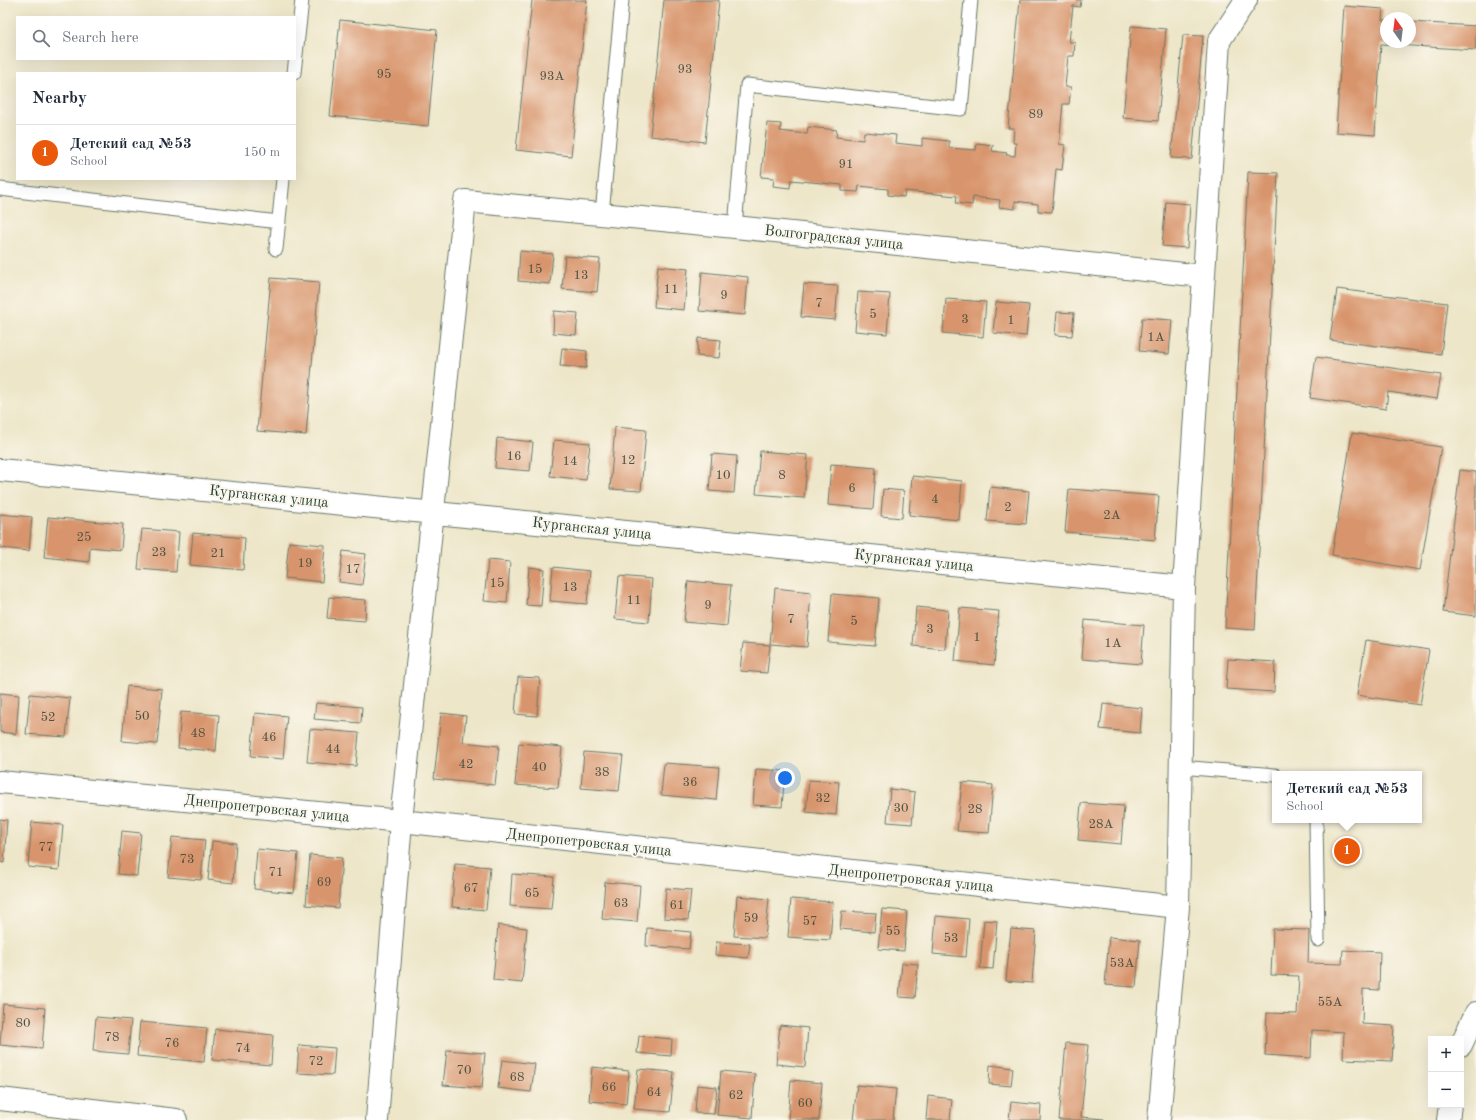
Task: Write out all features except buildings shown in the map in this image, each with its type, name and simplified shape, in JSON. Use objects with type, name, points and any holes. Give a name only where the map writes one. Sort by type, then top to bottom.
[{"type":"street","points":[[1159,1120],[1178,907],[1184,587],[1219,41],[1246,0]]},
{"type":"street","name":"Волгоградская улица","points":[[432,512],[465,201],[735,227],[1203,276]]},
{"type":"street","name":"Курганская улица","points":[[0,470],[1184,587]]},
{"type":"street","points":[[377,1120],[401,821],[432,512]]},
{"type":"street","name":"Днепропетровская улица","points":[[0,782],[401,821],[1178,907]]},
{"type":"street","points":[[1464,1039],[1476,1013]]},
{"type":"street","points":[[0,1099],[176,1120]]},
{"type":"street","points":[[1448,1120],[1450,1108]]},
{"type":"lane","points":[[296,55],[302,0]]},
{"type":"lane","points":[[602,214],[622,0]]},
{"type":"lane","points":[[735,227],[747,86],[961,109],[970,0]]},
{"type":"lane","points":[[294,72],[295,60]]},
{"type":"lane","points":[[276,249],[283,180]]},
{"type":"lane","points":[[0,189],[279,222]]},
{"type":"lane","points":[[1180,767],[1272,775]]},
{"type":"lane","points":[[1316,823],[1318,940]]},
{"type":"place","name":"Детский сад №53","points":[[1347,851]]}]
